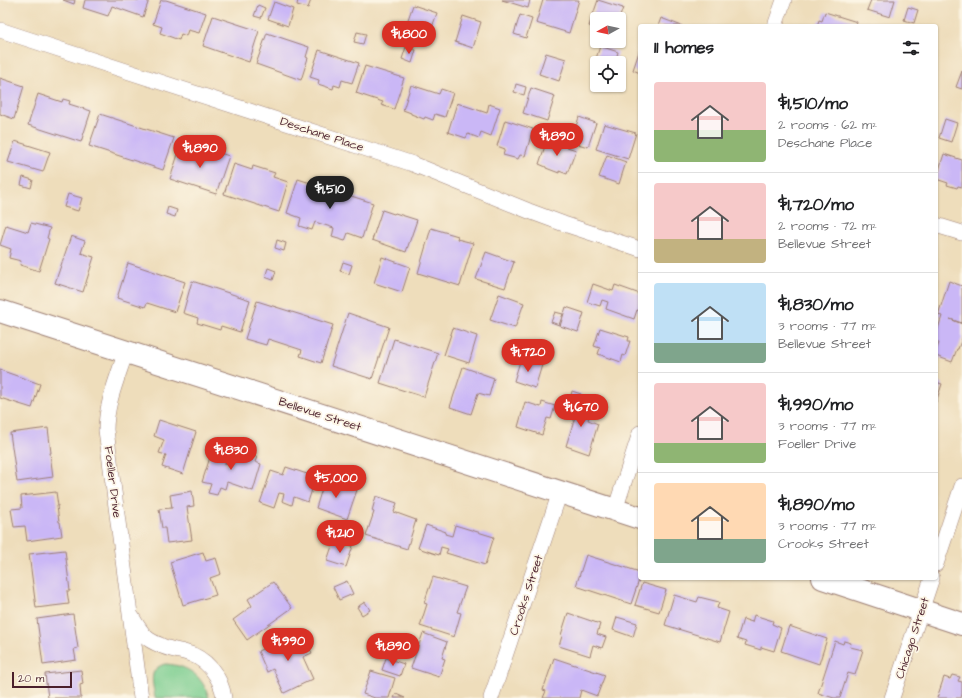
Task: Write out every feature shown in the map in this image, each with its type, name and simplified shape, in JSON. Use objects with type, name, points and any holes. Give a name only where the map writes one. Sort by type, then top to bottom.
[{"type":"street","points":[[775,24],[778,1]]},
{"type":"street","name":"Deschane Place","points":[[0,30],[413,164],[529,211],[638,247]]},
{"type":"street","points":[[938,226],[962,233]]},
{"type":"street","name":"Bellevue Street","points":[[0,311],[638,517]]},
{"type":"street","name":"Foeller Drive","points":[[126,351],[109,404],[106,419],[106,430],[141,698]]},
{"type":"street","points":[[615,510],[638,439]]},
{"type":"street","points":[[938,558],[962,486]]},
{"type":"street","name":"Crooks Street","points":[[491,698],[560,492]]},
{"type":"street","points":[[829,580],[962,624]]},
{"type":"street","name":"Chicago Street","points":[[892,698],[931,580]]},
{"type":"street","name":"Foeller Drive","points":[[130,615],[147,638],[161,646],[193,655],[208,665],[218,677],[223,689],[224,698]]},
{"type":"green space","points":[[165,664],[181,667],[193,673],[203,684],[209,698],[155,698],[152,677],[153,673],[159,666]]},
{"type":"building","points":[[63,0],[75,0],[74,4]]},
{"type":"building","points":[[85,0],[149,0],[143,17],[112,6],[108,16],[83,8]]},
{"type":"building","points":[[161,0],[166,0],[206,13],[199,33],[188,30],[186,36],[181,34],[179,40],[160,33],[162,27],[153,24]]},
{"type":"building","points":[[298,0],[311,0],[308,8],[297,5]]},
{"type":"building","points":[[502,0],[530,0],[528,8]]},
{"type":"building","points":[[543,0],[579,0],[569,33],[536,23]]},
{"type":"building","points":[[598,0],[623,8],[622,12],[594,12]]},
{"type":"building","points":[[871,0],[895,0],[890,17],[867,10]]},
{"type":"building","points":[[274,2],[293,9],[288,26],[268,19]]},
{"type":"building","points":[[258,5],[265,8],[261,18],[254,16]]},
{"type":"building","points":[[413,5],[437,13],[427,42],[403,34]]},
{"type":"building","points":[[908,7],[918,10],[914,23],[904,20]]},
{"type":"building","points":[[825,12],[857,22],[856,24],[818,24],[819,20],[822,21]]},
{"type":"building","points":[[520,15],[532,19],[526,38],[514,34]]},
{"type":"building","points":[[213,16],[259,31],[249,62],[203,46]]},
{"type":"building","points":[[463,16],[481,22],[473,48],[455,42]]},
{"type":"building","points":[[661,18],[677,24],[659,24]]},
{"type":"building","points":[[357,32],[366,34],[363,44],[354,42]]},
{"type":"building","points":[[267,33],[309,47],[306,57],[308,58],[301,80],[256,64]]},
{"type":"building","points":[[406,47],[416,50],[412,63],[402,59]]},
{"type":"building","points":[[599,48],[606,48],[618,52],[617,56],[597,56]]},
{"type":"building","points":[[319,50],[359,63],[352,83],[342,80],[340,87],[334,85],[333,89],[318,84],[319,80],[310,77]]},
{"type":"building","points":[[546,53],[566,59],[559,81],[539,74]]},
{"type":"building","points":[[638,55],[638,72],[633,70]]},
{"type":"building","points":[[365,66],[404,78],[394,109],[381,105],[383,102],[356,93]]},
{"type":"building","points":[[962,71],[962,89],[956,87]]},
{"type":"building","points":[[0,78],[24,86],[14,119],[0,114]]},
{"type":"building","points":[[516,84],[526,87],[524,95],[514,92]]},
{"type":"building","points":[[411,85],[439,94],[441,89],[453,93],[445,117],[435,114],[433,120],[425,117],[424,119],[403,110]]},
{"type":"building","points":[[531,88],[555,96],[547,121],[523,113]]},
{"type":"building","points":[[38,94],[62,102],[63,99],[70,101],[69,104],[91,111],[81,142],[28,125]]},
{"type":"building","points":[[457,103],[487,113],[489,104],[500,108],[491,136],[481,132],[479,138],[468,134],[466,138],[448,132]]},
{"type":"building","points":[[100,114],[174,138],[163,170],[89,146]]},
{"type":"building","points":[[579,117],[596,123],[588,147],[571,142]]},
{"type":"building","points":[[945,119],[957,123],[951,142],[939,138]]},
{"type":"building","points":[[505,120],[533,129],[525,156],[520,155],[518,159],[503,155],[505,149],[497,146]]},
{"type":"building","points":[[604,124],[636,133],[628,159],[596,149]]},
{"type":"building","points":[[547,140],[576,150],[567,174],[559,171],[559,173],[539,164]]},
{"type":"building","points":[[15,141],[50,152],[43,172],[8,162]]},
{"type":"building","points":[[180,148],[202,156],[205,148],[229,156],[216,194],[170,179]]},
{"type":"building","points":[[944,154],[962,160],[962,187],[958,186],[957,188],[947,185],[948,183],[938,180],[938,173]]},
{"type":"building","points":[[607,155],[626,162],[619,184],[599,177]]},
{"type":"building","points":[[234,164],[252,170],[253,166],[275,173],[273,177],[288,182],[279,212],[224,194]]},
{"type":"building","points":[[23,177],[33,180],[31,188],[21,185]]},
{"type":"building","points":[[298,179],[373,203],[362,238],[348,233],[345,241],[332,237],[334,228],[315,222],[312,230],[299,226],[301,218],[287,213]]},
{"type":"building","points":[[68,194],[82,198],[78,211],[64,207]]},
{"type":"building","points":[[168,207],[177,210],[175,217],[166,214]]},
{"type":"building","points":[[382,210],[417,220],[406,252],[372,240]]},
{"type":"building","points":[[31,223],[50,228],[47,238],[49,239],[39,271],[20,265],[21,261],[9,258],[11,249],[0,245],[6,225],[28,232]]},
{"type":"building","points":[[431,228],[458,236],[457,239],[473,243],[460,286],[418,273]]},
{"type":"building","points":[[71,236],[85,241],[81,253],[94,257],[83,292],[55,283]]},
{"type":"building","points":[[277,240],[286,243],[284,251],[275,248]]},
{"type":"building","points":[[486,252],[514,262],[505,288],[476,279]]},
{"type":"building","points":[[382,257],[410,267],[402,292],[374,283]]},
{"type":"building","points":[[343,262],[352,265],[349,274],[340,271]]},
{"type":"building","points":[[128,263],[185,282],[175,312],[147,303],[145,307],[117,298]]},
{"type":"building","points":[[268,268],[276,271],[273,280],[265,277]]},
{"type":"building","points":[[192,281],[250,300],[240,332],[221,326],[220,330],[197,323],[198,318],[183,313]]},
{"type":"building","points":[[949,281],[962,286],[962,323],[950,319],[962,324],[962,338],[952,362],[938,357],[938,329],[942,316],[938,315]]},
{"type":"building","points":[[593,284],[613,291],[615,285],[638,293],[638,310],[634,319],[606,309],[608,302],[602,300],[600,306],[587,302]]},
{"type":"building","points":[[499,294],[524,303],[515,328],[490,320]]},
{"type":"building","points":[[257,301],[333,325],[321,363],[300,356],[302,350],[268,339],[266,345],[245,339]]},
{"type":"building","points":[[566,307],[584,313],[578,332],[560,326]]},
{"type":"building","points":[[555,312],[563,314],[559,325],[551,322]]},
{"type":"building","points":[[348,313],[389,327],[372,379],[331,366]]},
{"type":"building","points":[[453,328],[477,336],[469,363],[444,355]]},
{"type":"building","points":[[600,328],[629,337],[628,341],[630,341],[625,356],[623,355],[621,362],[598,354],[600,348],[594,346]]},
{"type":"building","points":[[394,339],[438,353],[424,397],[380,383]]},
{"type":"building","points":[[521,358],[542,365],[535,388],[514,381]]},
{"type":"building","points":[[463,367],[494,378],[489,396],[478,393],[471,414],[450,407]]},
{"type":"building","points":[[0,370],[40,384],[32,408],[0,398]]},
{"type":"building","points":[[938,383],[942,384],[938,396]]},
{"type":"building","points":[[572,391],[581,394],[579,403],[570,400]]},
{"type":"building","points":[[525,402],[541,407],[542,402],[555,406],[551,419],[547,418],[542,435],[518,427]]},
{"type":"building","points":[[568,402],[591,409],[588,420],[598,424],[589,454],[566,446],[575,417],[564,414]]},
{"type":"building","points":[[159,420],[196,432],[183,474],[162,467],[166,455],[159,453],[164,440],[154,436]]},
{"type":"building","points":[[48,428],[53,477],[17,482],[10,433]]},
{"type":"building","points":[[213,448],[228,453],[225,464],[228,465],[232,454],[238,456],[239,452],[257,457],[255,462],[261,464],[253,491],[227,482],[225,489],[220,487],[217,495],[208,493],[211,484],[202,482]]},
{"type":"building","points":[[286,467],[316,477],[308,502],[294,497],[292,505],[282,501],[284,494],[279,493],[274,508],[260,503],[271,471],[283,475]]},
{"type":"building","points":[[325,479],[357,490],[347,519],[316,508]]},
{"type":"building","points":[[192,491],[194,506],[187,507],[192,540],[167,543],[165,528],[162,528],[159,509],[172,508],[170,495]]},
{"type":"building","points":[[56,492],[62,536],[27,541],[25,526],[14,527],[11,509],[22,508],[21,496]]},
{"type":"building","points":[[376,496],[397,503],[394,512],[416,520],[407,549],[366,536],[374,512],[372,511]]},
{"type":"building","points":[[426,525],[446,532],[445,534],[452,536],[455,525],[494,537],[485,565],[446,553],[448,549],[441,547],[439,555],[418,548]]},
{"type":"building","points":[[334,540],[353,546],[346,567],[327,561]]},
{"type":"building","points":[[65,550],[70,591],[67,591],[69,604],[36,608],[29,554]]},
{"type":"building","points":[[203,552],[206,561],[216,558],[221,574],[210,578],[216,595],[183,605],[170,562]]},
{"type":"building","points":[[586,555],[638,571],[639,580],[631,604],[576,586]]},
{"type":"building","points":[[433,577],[466,587],[457,612],[461,613],[454,637],[420,626],[427,604],[424,603]]},
{"type":"building","points":[[347,581],[353,594],[339,600],[333,587]]},
{"type":"building","points":[[273,582],[292,608],[247,640],[233,620],[252,606],[248,599]]},
{"type":"building","points":[[642,583],[666,590],[659,612],[635,605]]},
{"type":"building","points":[[674,595],[697,602],[699,597],[719,602],[717,608],[729,612],[720,642],[665,625]]},
{"type":"building","points":[[365,602],[370,610],[362,615],[357,607]]},
{"type":"building","points":[[568,613],[600,624],[597,634],[606,637],[602,648],[593,645],[590,656],[559,646]]},
{"type":"building","points":[[73,614],[78,648],[74,649],[76,660],[43,665],[37,619]]},
{"type":"building","points":[[754,615],[773,621],[772,624],[781,628],[774,651],[761,647],[761,650],[745,645],[746,642],[737,639],[743,619],[752,622]]},
{"type":"building","points":[[617,617],[637,623],[633,637],[613,630]]},
{"type":"building","points":[[789,626],[827,639],[819,664],[781,651]]},
{"type":"building","points":[[423,633],[447,642],[442,658],[445,659],[439,677],[411,668]]},
{"type":"building","points":[[293,635],[298,644],[305,640],[312,653],[303,657],[313,679],[284,693],[273,669],[267,672],[258,651]]},
{"type":"building","points":[[835,641],[843,644],[844,641],[851,643],[850,647],[863,650],[855,675],[848,673],[840,698],[834,698],[818,693]]},
{"type":"building","points":[[386,658],[404,664],[400,676],[382,670]]},
{"type":"building","points":[[554,658],[605,675],[597,696],[581,690],[579,698],[543,698],[546,691],[543,690]]},
{"type":"building","points":[[81,670],[83,684],[80,685],[81,698],[48,698],[45,674]]},
{"type":"building","points":[[371,671],[395,678],[389,698],[375,698],[363,694]]},
{"type":"building","points":[[952,675],[960,677],[958,681],[962,682],[961,698],[937,698],[944,677],[950,679]]},
{"type":"building","points":[[396,694],[405,698],[394,698]]}]
